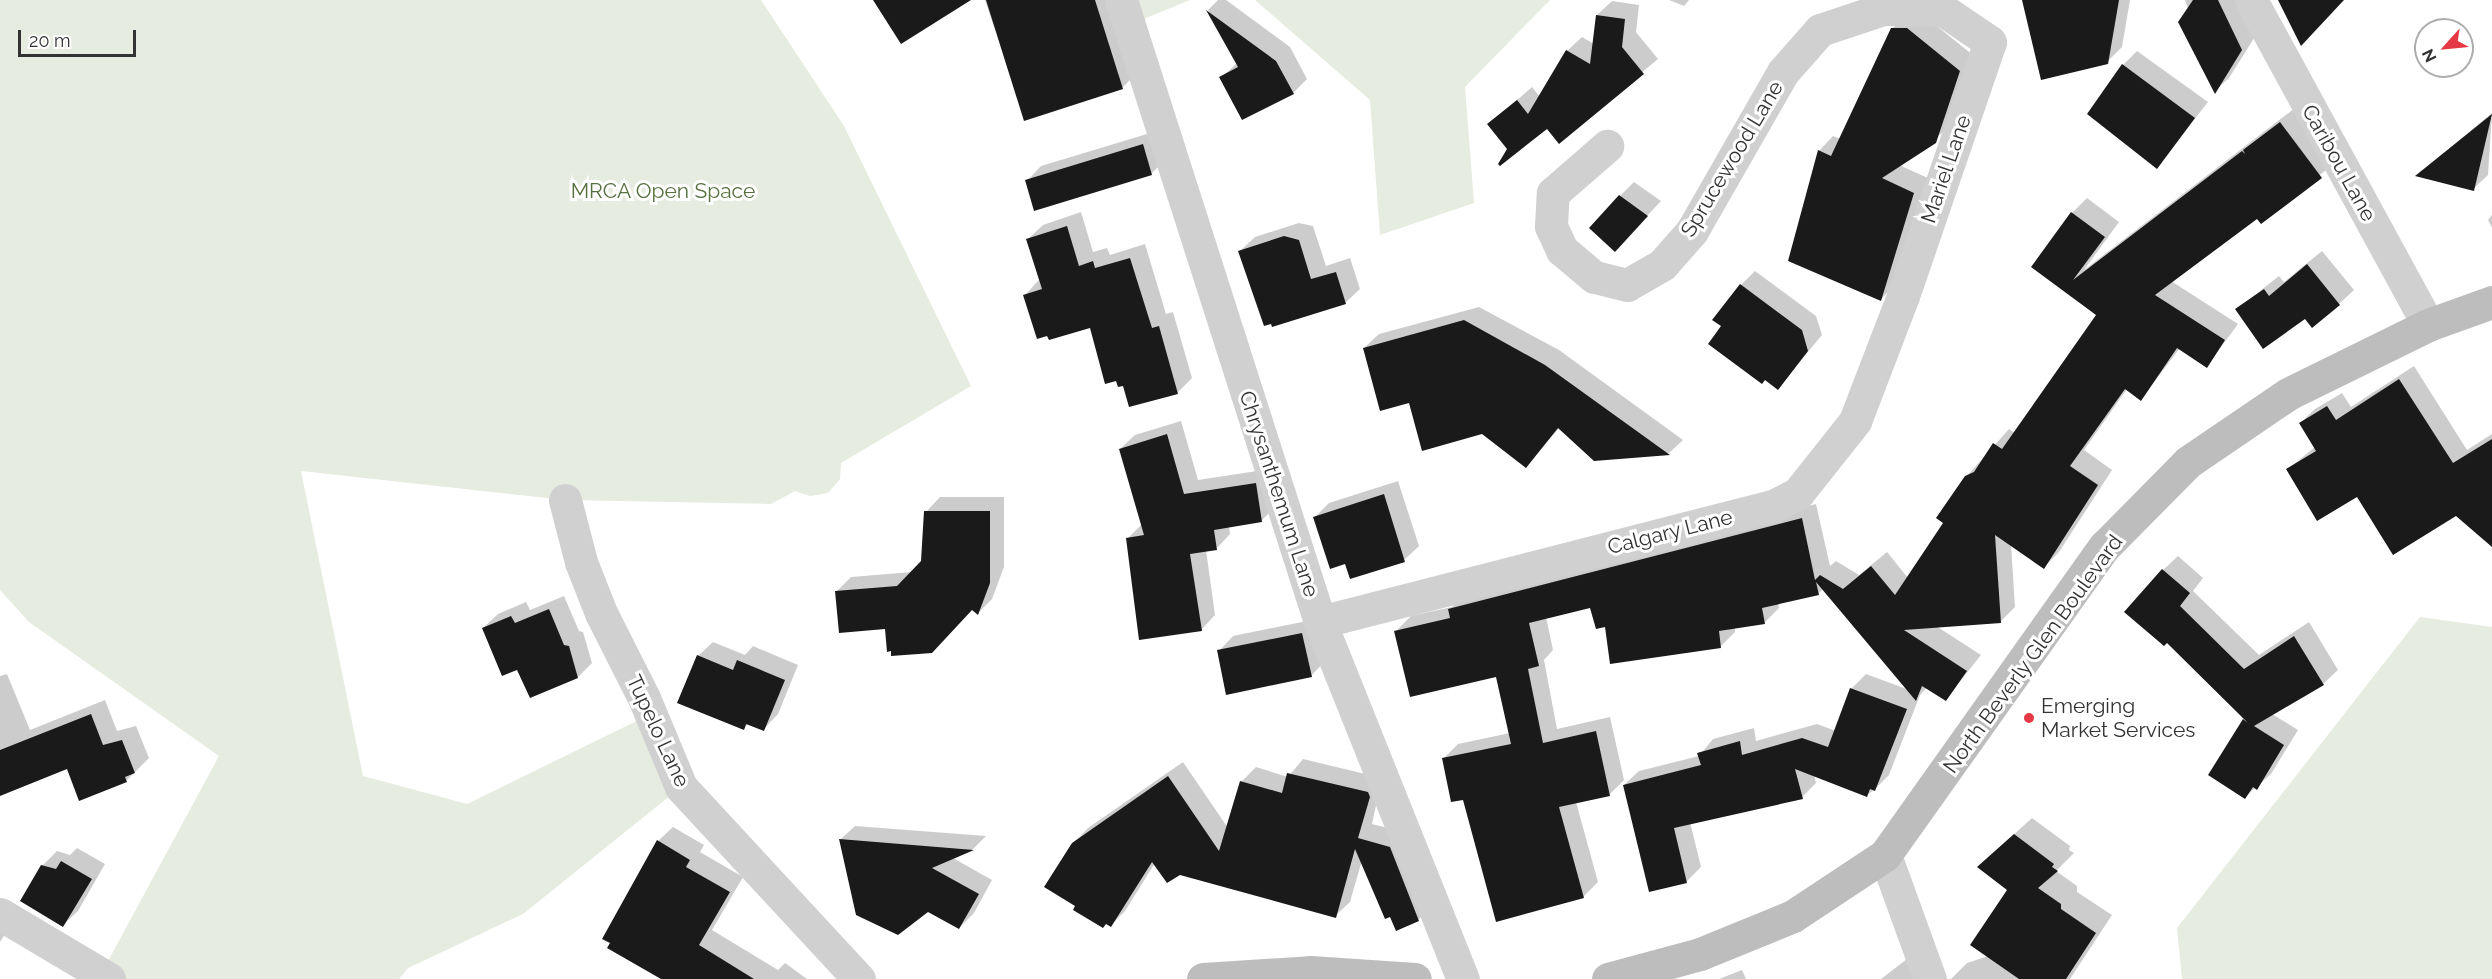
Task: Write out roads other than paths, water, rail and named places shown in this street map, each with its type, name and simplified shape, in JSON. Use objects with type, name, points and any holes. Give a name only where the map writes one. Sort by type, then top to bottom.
[{"type":"main road","name":"North Beverly Glen Boulevard","points":[[1608,979],[1700,954],[1793,916],[1885,855],[2105,546],[2188,462],[2288,394],[2428,325],[2492,302]]},
{"type":"main road","points":[[1203,979],[1310,972],[1415,979]]},
{"type":"street","name":"Chrysanthemum Lane","points":[[1121,0],[1320,622],[1463,979]]},
{"type":"street","name":"Caribou Lane","points":[[2251,0],[2428,325]]},
{"type":"street","name":"Sprucewood Lane","points":[[1607,146],[1553,193],[1551,226],[1562,250],[1594,278],[1627,285],[1662,265],[1692,231],[1783,72],[1820,30],[1883,9],[1943,10],[1990,42]]},
{"type":"street","name":"Mariel Lane","points":[[1903,296],[1990,42]]},
{"type":"street","name":"Calgary Lane","points":[[1320,622],[1773,506],[1798,493],[1854,421],[1903,296]]},
{"type":"street","name":"Tupelo Lane","points":[[565,500],[581,562],[601,613],[644,698],[681,786],[859,979]]},
{"type":"street","points":[[1885,855],[1930,979]]},
{"type":"street","points":[[0,914],[109,979]]},
{"type":"place","name":"Emerging Market Services","points":[[2029,718]]},
{"type":"park label","name":"MRCA Open Space","points":[[663,191]]}]
